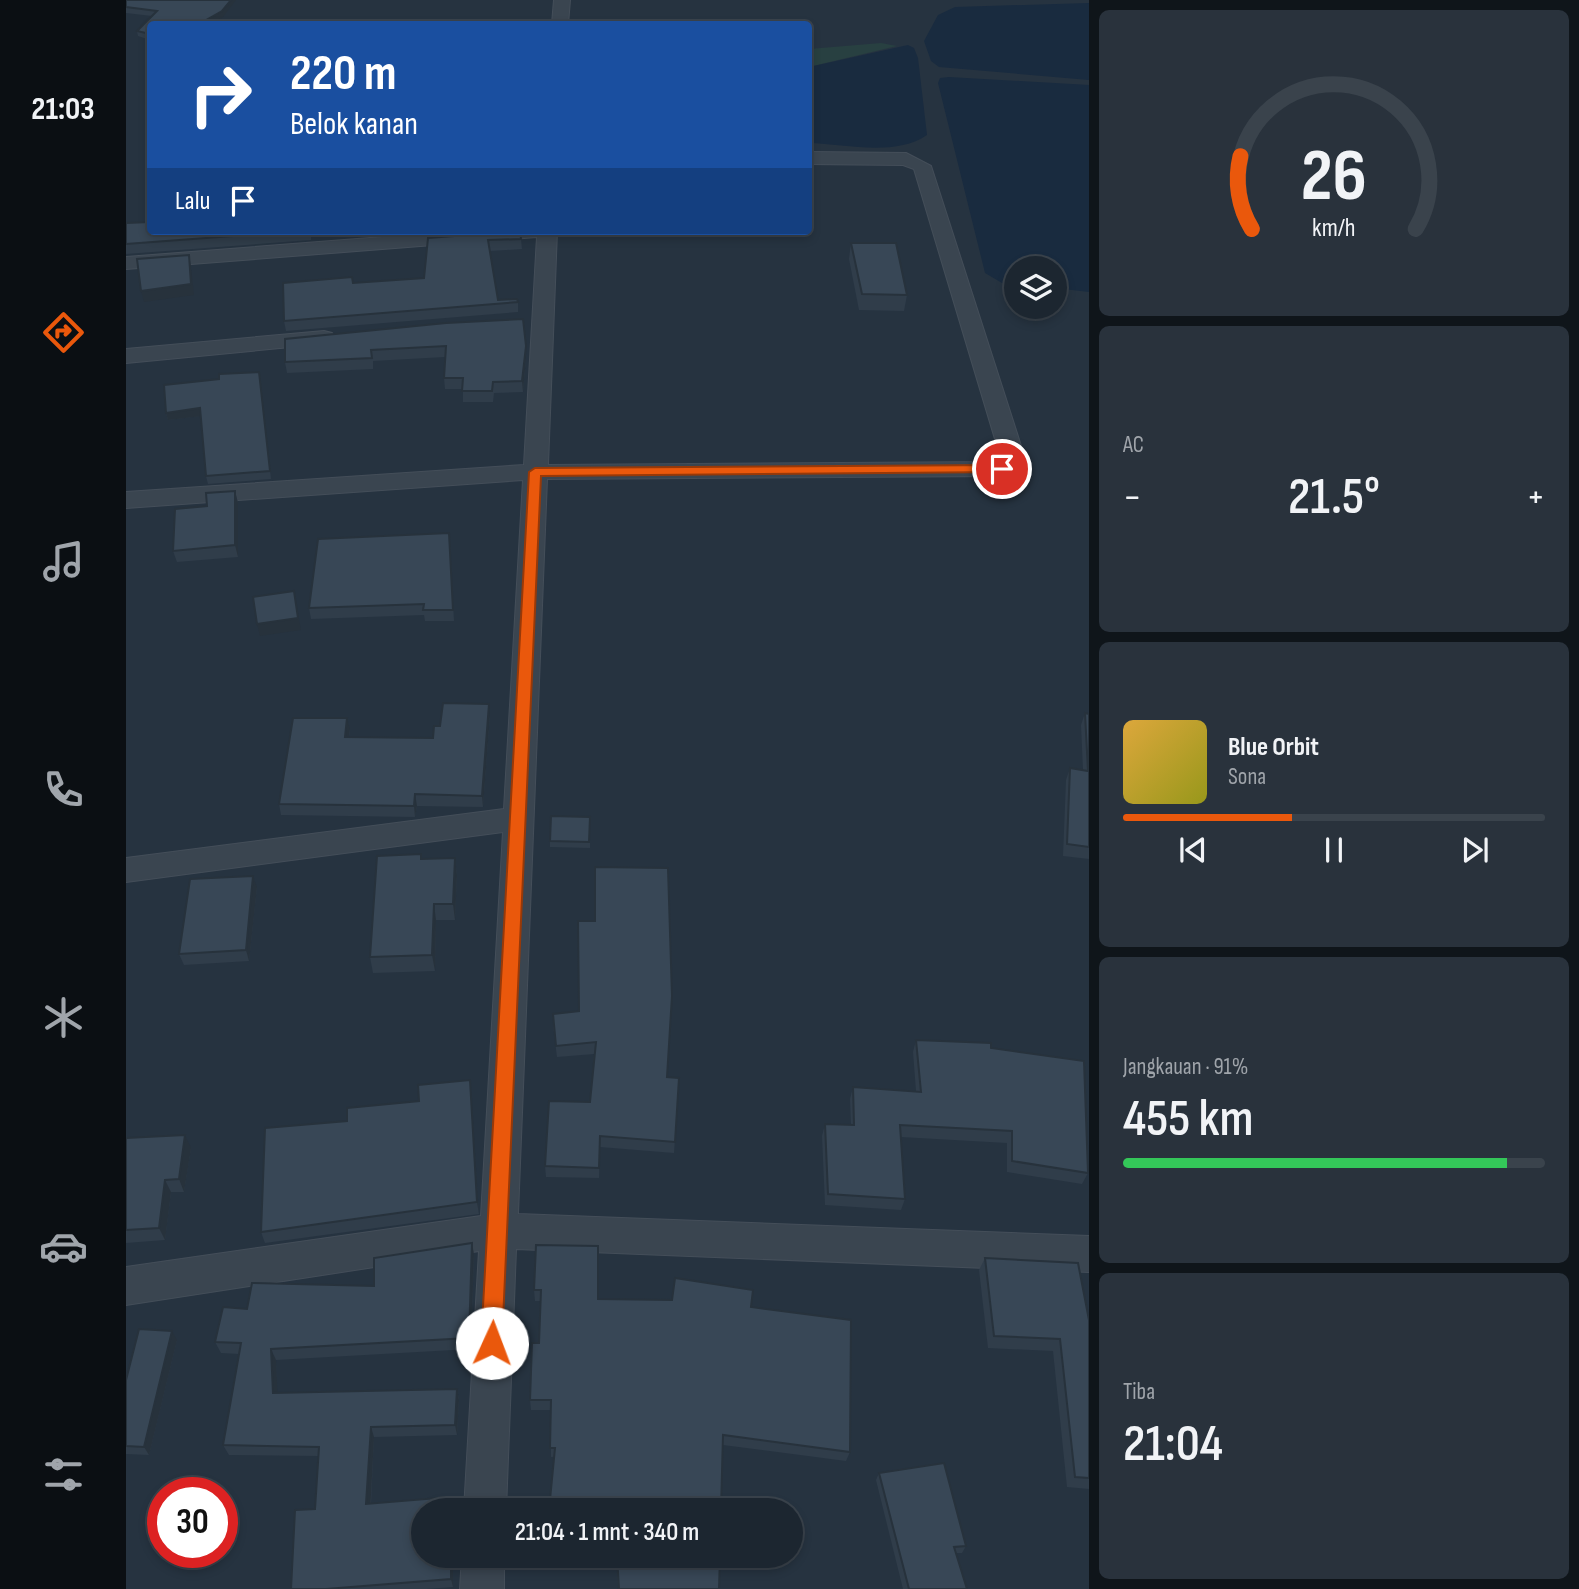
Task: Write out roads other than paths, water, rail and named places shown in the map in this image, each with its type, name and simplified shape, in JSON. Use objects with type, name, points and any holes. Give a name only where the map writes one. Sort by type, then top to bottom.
[{"type":"street","points":[[560,21],[562,0]]},
{"type":"street","points":[[126,500],[535,483],[1002,469],[1009,464],[1010,449],[922,166],[917,162],[893,158],[812,158]]},
{"type":"street","points":[[126,263],[486,235]]},
{"type":"street","points":[[485,1498],[496,1231],[547,235]]},
{"type":"street","points":[[514,321],[541,320]]},
{"type":"street","points":[[126,356],[342,336]]},
{"type":"street","points":[[126,870],[417,834],[518,818]]},
{"type":"street","points":[[126,1286],[496,1231],[1089,1254]]},
{"type":"street","points":[[482,1589],[483,1568]]},
{"type":"water","points":[[1089,3],[1089,80],[939,67],[931,61],[924,41],[938,15],[955,7]]},
{"type":"water","points":[[908,45],[914,48],[918,58],[927,135],[900,146],[870,148],[812,143],[812,66]]},
{"type":"water","points":[[940,78],[1089,85],[1089,292],[1067,289],[1067,256],[1004,256],[1004,283],[985,273],[938,83]]}]
